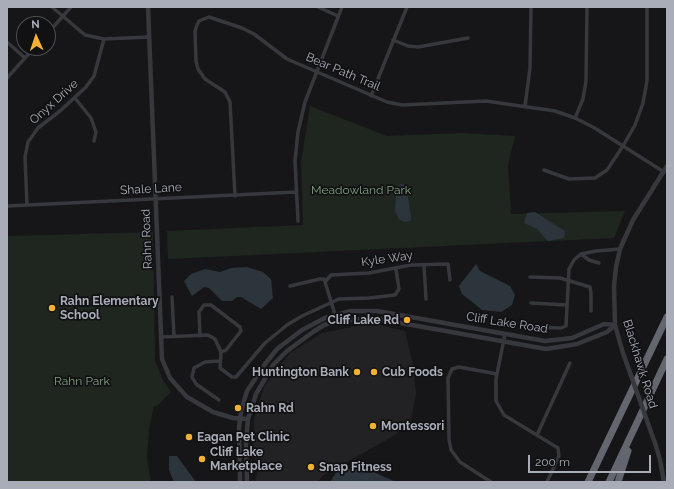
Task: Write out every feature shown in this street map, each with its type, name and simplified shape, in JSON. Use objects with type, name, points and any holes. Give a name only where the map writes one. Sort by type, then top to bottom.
[{"type":"highway","points":[[588,482],[667,317]]},
{"type":"highway","points":[[609,482],[667,359]]},
{"type":"highway","points":[[618,482],[638,423]]},
{"type":"highway","points":[[583,482],[604,449]]},
{"type":"street","points":[[52,7],[85,35],[104,39],[149,38]]},
{"type":"street","points":[[56,24],[71,7]]},
{"type":"street","name":"Rahn Road","points":[[148,7],[162,359],[166,369],[178,388],[199,405],[213,412],[248,419]]},
{"type":"street","points":[[318,7],[338,16]]},
{"type":"street","points":[[298,221],[295,161],[298,132],[305,102],[342,7]]},
{"type":"street","points":[[371,96],[392,40],[407,7]]},
{"type":"street","points":[[525,106],[530,68],[531,7]]},
{"type":"street","points":[[576,118],[583,99],[586,81],[587,7]]},
{"type":"street","points":[[544,170],[569,179],[595,178],[607,170],[623,146],[635,125],[643,103],[647,81],[647,7]]},
{"type":"street","name":"Bear Path Trail","points":[[235,196],[230,102],[225,92],[205,79],[198,69],[195,31],[199,21],[209,17],[242,28],[254,34],[282,56],[387,102],[402,105],[486,101],[555,111],[593,126],[664,172]]},
{"type":"street","points":[[392,40],[408,46],[418,47],[468,38]]},
{"type":"street","name":"Onyx Drive","points":[[27,205],[25,158],[28,142],[38,128],[75,98],[86,87],[94,76],[104,39]]},
{"type":"street","points":[[7,42],[25,58],[7,78]]},
{"type":"street","points":[[75,98],[91,118],[96,132],[94,141]]},
{"type":"street","name":"Blackhawk Road","points":[[664,482],[656,446],[623,353],[615,325],[614,286],[620,249],[633,220],[667,166]]},
{"type":"street","name":"Shale Lane","points":[[7,206],[296,192]]},
{"type":"street","points":[[531,327],[563,328],[566,326],[567,280],[569,269],[574,260],[581,254],[596,250],[620,249]]},
{"type":"street","points":[[581,254],[589,260],[600,263]]},
{"type":"street","name":"Kyle Way","points":[[325,282],[334,274],[369,274],[396,269],[406,265],[448,264],[450,280]]},
{"type":"street","points":[[424,265],[426,299]]},
{"type":"street","points":[[161,337],[208,335],[215,339],[221,352],[219,361],[220,368],[232,376],[238,376],[265,343],[287,325],[340,298],[369,298],[395,294],[399,288],[396,269]]},
{"type":"street","points":[[530,277],[567,280],[590,287],[591,311]]},
{"type":"street","points":[[290,286],[324,279],[337,321]]},
{"type":"street","points":[[172,297],[174,336]]},
{"type":"street","points":[[531,303],[567,305]]},
{"type":"street","points":[[200,336],[198,312],[204,305],[212,305],[240,327],[241,331],[226,350],[221,352]]},
{"type":"street","name":"Cliff Lake Road","points":[[240,482],[240,418],[247,392],[265,364],[278,349],[302,330],[335,314],[351,311],[377,311],[528,339],[558,341],[572,338],[604,324],[615,325]]},
{"type":"street","name":"Cliff Lake Road","points":[[247,482],[246,441],[248,419],[256,394],[273,365],[287,351],[313,332],[337,321],[373,318],[540,348],[562,348],[577,344],[608,332],[615,325]]},
{"type":"street","points":[[504,334],[497,374],[496,398],[500,410],[504,415],[555,444],[559,452],[558,458],[547,482]]},
{"type":"street","points":[[219,361],[206,362],[194,368],[192,377],[196,384],[219,400]]},
{"type":"street","points":[[537,435],[570,363]]},
{"type":"street","points":[[491,482],[460,462],[451,450],[449,439],[448,378],[452,369],[459,367],[497,374]]},
{"type":"shaded area","points":[[401,184],[406,185],[411,221],[404,222],[399,219],[395,211],[396,194],[398,187]]},
{"type":"shaded area","points":[[535,212],[565,231],[564,238],[548,241],[537,229],[524,223],[527,213]]},
{"type":"shaded area","points":[[476,264],[480,271],[510,286],[515,295],[512,305],[501,312],[482,310],[462,294],[459,286]]},
{"type":"shaded area","points":[[247,267],[263,272],[271,279],[273,298],[261,309],[241,297],[237,297],[232,301],[222,301],[209,288],[204,287],[192,296],[184,281],[191,274],[205,269],[220,272],[231,268]]},
{"type":"shaded area","points":[[371,323],[405,331],[413,365],[416,394],[410,424],[390,438],[322,476],[318,482],[255,482],[259,467],[252,451],[254,420],[264,386],[290,353],[322,333]]},
{"type":"shaded area","points":[[169,456],[177,456],[196,482],[174,482],[169,470]]},
{"type":"shaded area","points":[[338,470],[369,470],[396,482],[330,482]]},
{"type":"green space","name":"Meadowland Park","points":[[310,106],[387,136],[463,133],[515,136],[508,165],[511,214],[625,211],[614,238],[168,259],[167,231],[303,225],[301,162]]},
{"type":"green space","name":"Rahn Park","points":[[153,232],[155,360],[163,380],[171,392],[157,406],[154,406],[149,429],[147,458],[151,482],[7,482],[7,236]]},
{"type":"place","name":"Rahn Elementary School","points":[[52,308]]},
{"type":"place","name":"Cliff Lake Rd","points":[[407,320]]},
{"type":"place","name":"Huntington Bank","points":[[357,372]]},
{"type":"place","name":"Cub Foods","points":[[374,372]]},
{"type":"place","name":"Rahn Rd","points":[[238,408]]},
{"type":"place","name":"Montessori","points":[[373,426]]},
{"type":"place","name":"Eagan Pet Clinic","points":[[189,437]]},
{"type":"place","name":"Cliff Lake Marketplace","points":[[202,459]]},
{"type":"place","name":"Snap Fitness","points":[[311,467]]}]
